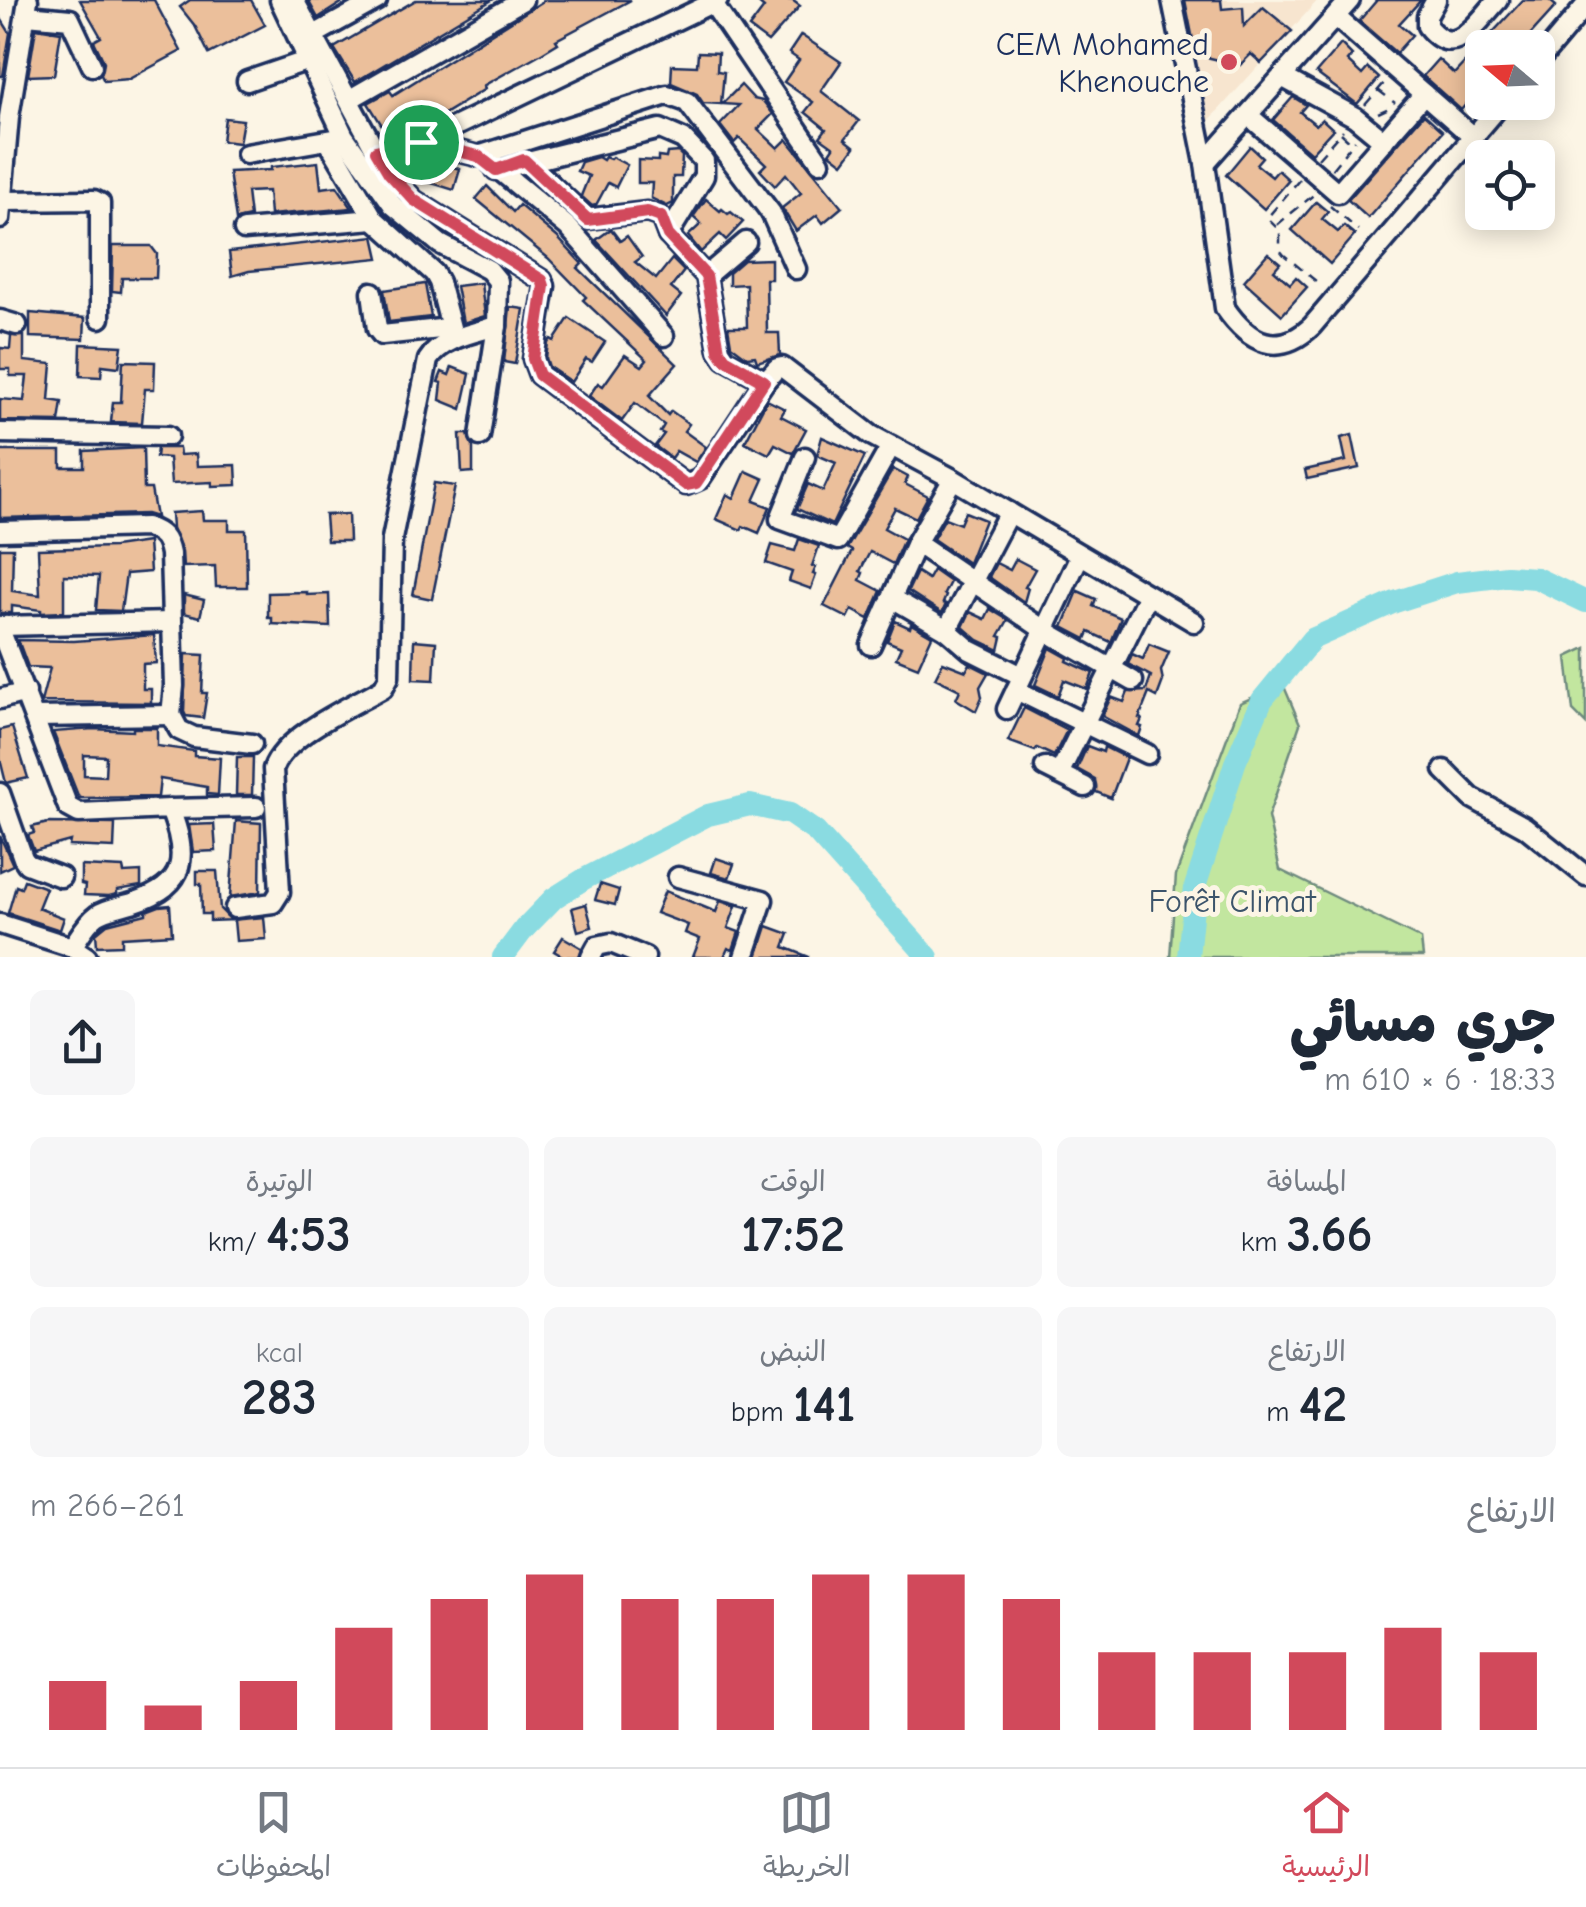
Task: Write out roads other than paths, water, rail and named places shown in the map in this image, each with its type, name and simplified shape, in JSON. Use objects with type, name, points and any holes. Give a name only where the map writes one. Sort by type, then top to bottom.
[{"type":"street","points":[[280,0],[374,219],[434,273],[440,282],[452,333]]},
{"type":"street","points":[[294,0],[389,173],[414,200],[542,280],[533,359],[539,375],[686,485],[700,479],[764,381],[782,367],[833,408],[891,446],[1194,622]]},
{"type":"street","points":[[312,36],[377,0]]},
{"type":"street","points":[[350,99],[523,0]]},
{"type":"street","points":[[1172,0],[1205,163],[1225,308],[1236,324],[1257,338],[1276,345],[1295,342],[1312,326],[1488,120]]},
{"type":"street","points":[[1436,0],[1426,26],[1442,40],[1453,42],[1464,36],[1498,0]]},
{"type":"street","points":[[376,151],[421,142],[715,2],[820,162]]},
{"type":"street","points":[[1205,163],[1344,5],[1424,94],[1474,137]]},
{"type":"street","points":[[1555,42],[1586,5]]},
{"type":"street","points":[[92,66],[70,19],[27,7],[9,117],[2,210],[94,200],[100,203],[100,318]]},
{"type":"street","points":[[247,81],[309,60]]},
{"type":"street","points":[[1282,77],[1360,122],[1384,141]]},
{"type":"street","points":[[1248,114],[1338,193],[1424,94]]},
{"type":"street","points":[[478,156],[667,95],[687,102],[771,212],[796,269]]},
{"type":"street","points":[[496,170],[524,160],[660,130],[684,139],[704,161],[704,176],[668,235]]},
{"type":"street","points":[[246,154],[336,138]]},
{"type":"street","points":[[336,138],[393,205],[440,244],[489,270],[498,281],[497,326],[480,436]]},
{"type":"street","points":[[421,142],[478,156],[568,226],[664,336]]},
{"type":"street","points":[[524,160],[588,220],[647,212],[661,217],[668,235],[706,276],[719,350],[725,359],[764,381]]},
{"type":"street","points":[[244,230],[374,219]]},
{"type":"street","points":[[706,276],[746,242]]},
{"type":"street","points":[[372,292],[377,330],[382,335],[452,333],[497,326]]},
{"type":"street","points":[[235,908],[273,904],[280,892],[273,770],[277,758],[294,741],[383,688],[389,677],[392,539],[428,360],[452,333]]},
{"type":"street","points":[[0,434],[168,436]]},
{"type":"street","points":[[805,457],[780,519],[838,540],[891,446]]},
{"type":"street","points":[[871,645],[916,543],[953,479]]},
{"type":"street","points":[[947,630],[1009,512]]},
{"type":"street","points":[[0,531],[153,529],[166,539],[170,554],[171,714],[184,734],[252,744]]},
{"type":"street","points":[[916,543],[971,584],[1133,681]]},
{"type":"street","points":[[1007,709],[1080,555]]},
{"type":"street","points":[[1085,787],[1052,770],[1084,724],[1147,596]]},
{"type":"street","points":[[892,598],[947,630],[970,650],[1084,724],[1147,754]]},
{"type":"street","points":[[171,622],[0,628],[36,717],[61,796],[68,807],[79,812],[256,807]]},
{"type":"street","points":[[0,698],[26,692]]},
{"type":"street","points":[[36,717],[171,714]]},
{"type":"street","points":[[1444,770],[1472,798],[1525,827],[1586,876]]},
{"type":"street","points":[[0,793],[27,864],[61,878]]},
{"type":"street","points":[[0,924],[80,952],[99,914],[160,893],[175,877],[182,863],[170,808]]},
{"type":"street","points":[[678,877],[763,900],[744,957]]},
{"type":"street","points":[[591,957],[597,946],[611,943],[645,957]]},
{"type":"waterway","points":[[1188,957],[1195,887],[1235,763],[1262,700],[1312,639],[1395,602],[1457,582],[1507,576],[1536,578],[1586,602]]},
{"type":"waterway","points":[[503,957],[554,898],[584,879],[708,815],[750,805],[790,814],[816,832],[928,957]]},
{"type":"place","name":"CEM Mohamed Khenouche","points":[[1229,62]]},
{"type":"park label","name":"Forêt Climat","points":[[1232,901]]}]
